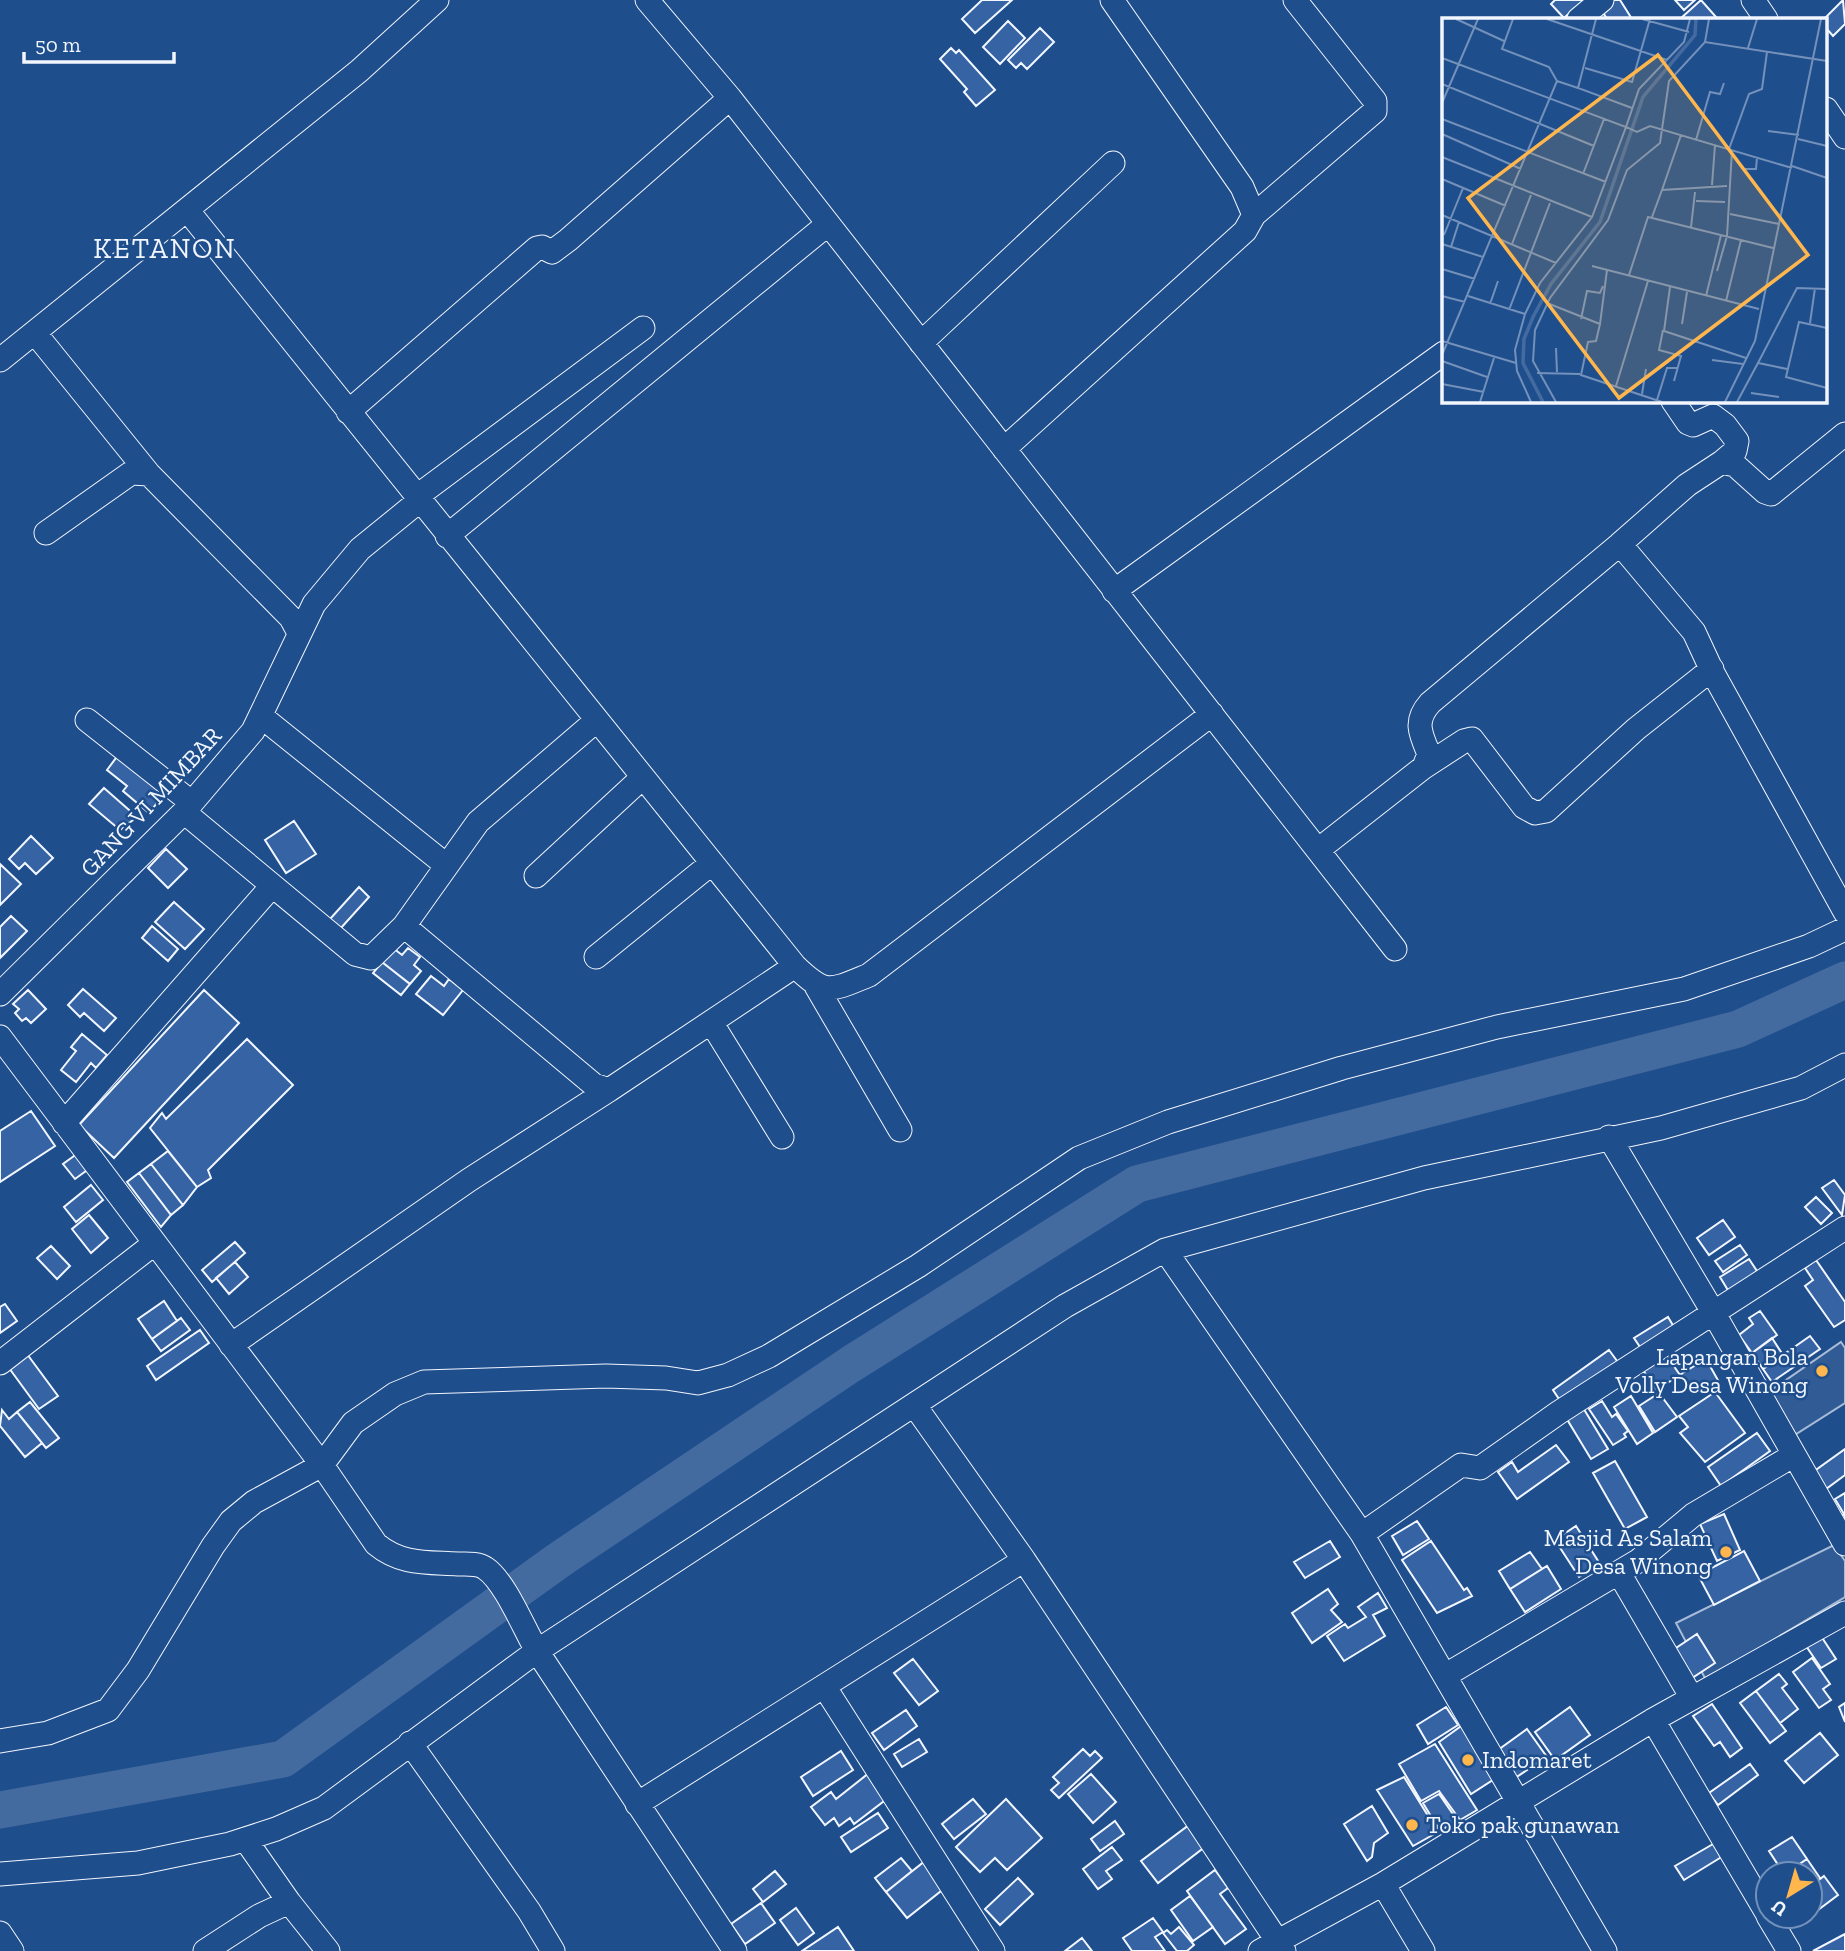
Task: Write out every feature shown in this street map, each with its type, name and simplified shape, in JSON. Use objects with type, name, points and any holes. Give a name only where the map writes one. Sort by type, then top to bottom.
[{"type":"street","points":[[0,360],[359,71],[438,0]]},
{"type":"street","points":[[647,0],[730,98],[1395,949]]},
{"type":"street","points":[[1112,0],[1242,187],[1254,215]]},
{"type":"street","points":[[1004,449],[1245,232],[1254,215],[1375,111],[1375,100],[1295,0]]},
{"type":"street","points":[[1580,18],[1602,0]]},
{"type":"street","points":[[1753,0],[1765,18]]},
{"type":"street","points":[[348,411],[537,248],[542,247],[552,252],[568,240],[730,98]]},
{"type":"street","points":[[1828,112],[1845,136]]},
{"type":"street","points":[[922,343],[1113,163]]},
{"type":"street","points":[[188,211],[794,966],[816,986],[900,1130]]},
{"type":"street","points":[[447,536],[828,224]]},
{"type":"street","name":"GANG VI MIMBAR","points":[[0,994],[188,807],[262,718],[298,631],[314,604],[360,549],[418,499],[643,328]]},
{"type":"street","points":[[35,333],[149,474],[291,618],[298,631]]},
{"type":"street","points":[[1114,591],[1442,354]]},
{"type":"street","points":[[1424,768],[1429,754],[1418,728],[1420,714],[1430,703],[1687,485],[1735,451],[1737,441],[1725,425],[1713,416],[1693,425],[1688,423],[1674,402]]},
{"type":"street","points":[[1722,462],[1735,465],[1765,492],[1771,494],[1845,434]]},
{"type":"street","points":[[46,533],[131,473],[149,474]]},
{"type":"street","points":[[1620,544],[1695,632],[1712,669],[1845,912]]},
{"type":"street","points":[[1318,850],[1424,768],[1464,741],[1472,739],[1524,807],[1535,813],[1546,811],[1636,729],[1712,669]]},
{"type":"street","points":[[816,986],[835,988],[869,975],[1212,714]]},
{"type":"street","points":[[262,718],[446,865]]},
{"type":"street","points":[[87,720],[188,807],[272,886],[355,954],[371,958],[404,926],[478,822],[597,720]]},
{"type":"street","points":[[536,876],[643,777]]},
{"type":"street","points":[[596,957],[712,863]]},
{"type":"street","points":[[64,1124],[272,886]]},
{"type":"street","points":[[404,926],[594,1085],[609,1090]]},
{"type":"street","points":[[0,1741],[48,1733],[108,1710],[138,1670],[213,1546],[232,1521],[254,1502],[322,1465],[353,1423],[395,1394],[424,1382],[606,1376],[666,1378],[698,1384],[729,1375],[769,1356],[918,1266],[1079,1158],[1168,1122],[1342,1068],[1497,1027],[1684,989],[1809,946],[1845,929]]},
{"type":"street","points":[[231,1345],[469,1180],[794,966]]},
{"type":"street","points":[[711,1022],[782,1137]]},
{"type":"street","points":[[0,1037],[322,1465],[376,1544],[387,1553],[410,1562],[482,1566],[496,1580],[537,1651],[736,1951]]},
{"type":"street","points":[[0,1874],[138,1863],[245,1839],[324,1808],[537,1651],[1065,1306],[1165,1250],[1424,1178],[1661,1128],[1801,1088],[1845,1065]]},
{"type":"street","points":[[1609,1137],[1713,1312],[1845,1544]]},
{"type":"street","points":[[1362,1534],[1461,1465],[1480,1468],[1845,1227]]},
{"type":"street","points":[[0,1363],[155,1243]]},
{"type":"street","points":[[1165,1250],[1362,1534],[1605,1951]]},
{"type":"street","points":[[915,1406],[1024,1560],[1274,1947],[1653,1720],[1845,1612]]},
{"type":"street","points":[[1446,1675],[1619,1573],[1693,1515],[1794,1455]]},
{"type":"street","points":[[637,1804],[1024,1560]]},
{"type":"street","points":[[1619,1573],[1692,1698]]},
{"type":"street","points":[[824,1686],[993,1951]]},
{"type":"street","points":[[1653,1720],[1754,1892]]},
{"type":"street","points":[[410,1743],[529,1911],[553,1951]]},
{"type":"street","points":[[245,1839],[289,1902],[328,1951]]},
{"type":"street","points":[[1383,1884],[1423,1951]]},
{"type":"street","points":[[205,1951],[259,1916],[289,1902]]},
{"type":"street","points":[[1776,1930],[1789,1951]]},
{"type":"street","points":[[0,1933],[12,1951]]},
{"type":"shaded area","name":"Lapangan Bola Volly Desa Winong","points":[[1841,1342],[1845,1348],[1845,1403],[1793,1436],[1767,1393]]},
{"type":"shaded area","points":[[1834,1545],[1845,1561],[1845,1597],[1706,1680],[1676,1623]]},
{"type":"building","points":[[982,0],[1012,0],[975,33],[962,19]]},
{"type":"building","points":[[1555,0],[1584,0],[1564,18],[1551,4]]},
{"type":"building","points":[[1609,0],[1620,0],[1631,18],[1606,18],[1599,6]]},
{"type":"building","points":[[1675,0],[1695,0],[1684,10]]},
{"type":"building","points":[[1701,0],[1716,17],[1715,18],[1681,18]]},
{"type":"building","points":[[1843,0],[1845,24],[1833,36],[1828,30],[1828,18],[1825,18]]},
{"type":"building","points":[[1008,21],[1025,38],[1000,64],[983,47]]},
{"type":"building","points":[[1040,28],[1054,42],[1027,69],[1021,63],[1016,68],[1008,60]]},
{"type":"building","points":[[951,48],[956,53],[959,50],[995,90],[976,106],[964,92],[967,89],[940,59]]},
{"type":"building","points":[[119,754],[168,789],[149,813],[123,791],[127,786],[107,770]]},
{"type":"building","points":[[104,788],[137,817],[120,830],[89,804]]},
{"type":"building","points":[[294,821],[316,854],[286,873],[265,840]]},
{"type":"building","points":[[31,836],[53,858],[36,874],[25,863],[19,869],[9,859]]},
{"type":"building","points":[[166,849],[187,869],[168,888],[148,868]]},
{"type":"building","points":[[0,864],[21,884],[0,905]]},
{"type":"building","points":[[359,887],[369,897],[340,929],[330,919]]},
{"type":"building","points":[[174,902],[204,929],[185,949],[155,922]]},
{"type":"building","points":[[11,916],[27,931],[0,958],[0,927]]},
{"type":"building","points":[[152,926],[178,949],[168,961],[142,938]]},
{"type":"building","points":[[393,948],[402,955],[408,948],[420,957],[414,965],[421,971],[410,984],[382,962]]},
{"type":"building","points":[[382,962],[410,984],[401,995],[373,973]]},
{"type":"building","points":[[431,976],[444,986],[449,979],[463,990],[443,1015],[416,994]]},
{"type":"building","points":[[83,989],[116,1018],[104,1031],[84,1013],[80,1017],[68,1005]]},
{"type":"building","points":[[28,990],[46,1009],[31,1023],[26,1018],[22,1021],[15,1013],[19,1009],[13,1004]]},
{"type":"building","points":[[204,990],[239,1023],[114,1158],[79,1125]]},
{"type":"building","points":[[82,1034],[107,1055],[96,1068],[91,1063],[76,1082],[61,1070],[76,1051],[71,1047]]},
{"type":"building","points":[[247,1039],[293,1085],[208,1170],[211,1178],[197,1187],[150,1128],[162,1113],[166,1119]]},
{"type":"building","points":[[31,1111],[55,1146],[0,1182],[0,1131]]},
{"type":"building","points":[[168,1151],[197,1187],[183,1205],[151,1164]]},
{"type":"building","points":[[78,1153],[90,1168],[75,1179],[63,1164]]},
{"type":"building","points":[[151,1164],[183,1205],[171,1215],[139,1173]]},
{"type":"building","points":[[139,1173],[171,1215],[161,1227],[127,1182]]},
{"type":"building","points":[[1834,1180],[1845,1195],[1842,1215],[1822,1188]]},
{"type":"building","points":[[91,1185],[103,1200],[76,1222],[64,1207]]},
{"type":"building","points":[[1816,1197],[1832,1213],[1821,1224],[1805,1207]]},
{"type":"building","points":[[89,1215],[108,1238],[91,1253],[72,1229]]},
{"type":"building","points":[[1723,1220],[1735,1237],[1709,1255],[1697,1238]]},
{"type":"building","points":[[235,1242],[245,1253],[212,1282],[202,1270]]},
{"type":"building","points":[[1740,1245],[1747,1255],[1723,1272],[1715,1261]]},
{"type":"building","points":[[51,1246],[70,1266],[57,1279],[37,1258]]},
{"type":"building","points":[[1749,1259],[1759,1274],[1729,1292],[1720,1277]]},
{"type":"building","points":[[1816,1260],[1845,1302],[1845,1320],[1834,1327],[1805,1286],[1813,1280],[1805,1268]]},
{"type":"building","points":[[235,1262],[248,1277],[229,1294],[216,1278]]},
{"type":"building","points":[[164,1301],[177,1321],[152,1339],[138,1319]]},
{"type":"building","points":[[5,1304],[17,1321],[0,1333],[0,1307]]},
{"type":"building","points":[[1760,1311],[1777,1335],[1752,1353],[1739,1335],[1753,1324],[1749,1318]]},
{"type":"building","points":[[1668,1317],[1677,1332],[1644,1353],[1634,1338]]},
{"type":"building","points":[[181,1318],[190,1330],[161,1351],[152,1339]]},
{"type":"building","points":[[200,1330],[209,1343],[156,1380],[147,1366]]},
{"type":"building","points":[[1810,1336],[1820,1349],[1772,1382],[1763,1369]]},
{"type":"building","points":[[1772,1338],[1783,1355],[1763,1369],[1752,1353]]},
{"type":"building","points":[[1609,1350],[1620,1365],[1563,1405],[1553,1390]]},
{"type":"building","points":[[27,1354],[58,1396],[39,1409],[9,1368]]},
{"type":"building","points":[[1666,1355],[1680,1375],[1656,1390],[1643,1370]]},
{"type":"building","points":[[1706,1359],[1719,1382],[1693,1394],[1681,1374]]},
{"type":"building","points":[[1715,1392],[1745,1433],[1705,1462],[1680,1433],[1688,1427],[1679,1416]]},
{"type":"building","points":[[1659,1393],[1677,1417],[1655,1432],[1639,1406]]},
{"type":"building","points":[[1631,1396],[1653,1433],[1637,1444],[1614,1407]]},
{"type":"building","points":[[1602,1401],[1612,1417],[1616,1414],[1628,1431],[1624,1434],[1626,1437],[1613,1445],[1589,1409]]},
{"type":"building","points":[[30,1402],[59,1438],[46,1448],[17,1412]]},
{"type":"building","points":[[1582,1406],[1608,1449],[1591,1459],[1565,1416]]},
{"type":"building","points":[[2,1410],[9,1419],[17,1412],[42,1443],[25,1457],[0,1426]]},
{"type":"building","points":[[1757,1433],[1770,1451],[1721,1486],[1708,1467]]},
{"type":"building","points":[[1556,1445],[1569,1462],[1517,1499],[1498,1472],[1512,1462],[1518,1472]]},
{"type":"building","points":[[1845,1449],[1845,1475],[1826,1489],[1813,1472]]},
{"type":"building","points":[[1615,1461],[1647,1517],[1625,1529],[1593,1473]]},
{"type":"building","points":[[1845,1493],[1845,1531],[1837,1518],[1844,1514],[1835,1499]]},
{"type":"building","points":[[1724,1514],[1740,1550],[1717,1561],[1700,1524]]},
{"type":"building","points":[[1417,1521],[1429,1539],[1403,1555],[1392,1536]]},
{"type":"building","points":[[1576,1526],[1600,1564],[1579,1577],[1555,1540]]},
{"type":"building","points":[[1330,1541],[1340,1557],[1305,1578],[1294,1562]]},
{"type":"building","points":[[1431,1541],[1464,1590],[1467,1588],[1472,1596],[1437,1613],[1402,1560]]},
{"type":"building","points":[[1744,1551],[1760,1581],[1714,1605],[1698,1575]]},
{"type":"building","points":[[1530,1552],[1542,1569],[1510,1589],[1499,1571]]},
{"type":"building","points":[[1547,1566],[1561,1589],[1525,1612],[1510,1589]]},
{"type":"building","points":[[1328,1589],[1338,1604],[1331,1610],[1342,1622],[1312,1643],[1292,1613]]},
{"type":"building","points":[[1378,1593],[1387,1608],[1373,1615],[1385,1636],[1344,1661],[1327,1636],[1345,1624],[1348,1628],[1366,1617],[1358,1607]]},
{"type":"building","points":[[1819,1633],[1836,1659],[1821,1668],[1804,1643]]},
{"type":"building","points":[[1697,1634],[1715,1663],[1686,1682],[1667,1654]]},
{"type":"building","points":[[1812,1658],[1830,1684],[1823,1689],[1831,1700],[1819,1708],[1793,1672]]},
{"type":"building","points":[[913,1659],[938,1691],[919,1705],[894,1673]]},
{"type":"building","points":[[1779,1674],[1787,1684],[1782,1688],[1798,1709],[1780,1723],[1756,1691]]},
{"type":"building","points":[[1756,1691],[1786,1731],[1770,1743],[1740,1703]]},
{"type":"building","points":[[1845,1703],[1845,1722],[1839,1707]]},
{"type":"building","points":[[1712,1704],[1742,1748],[1730,1757],[1720,1742],[1714,1746],[1693,1716]]},
{"type":"building","points":[[1446,1707],[1458,1725],[1428,1744],[1417,1725]]},
{"type":"building","points":[[1570,1707],[1590,1735],[1555,1760],[1535,1732]]},
{"type":"building","points":[[906,1710],[917,1726],[884,1750],[872,1733]]},
{"type":"building","name":"Indomaret","points":[[1464,1724],[1496,1778],[1471,1794],[1439,1742]]},
{"type":"building","points":[[1527,1729],[1547,1757],[1515,1778],[1498,1750]]},
{"type":"building","points":[[1820,1733],[1838,1755],[1804,1783],[1785,1761]]},
{"type":"building","points":[[919,1739],[927,1752],[902,1767],[894,1754]]},
{"type":"building","points":[[1435,1744],[1477,1810],[1460,1820],[1439,1791],[1421,1801],[1399,1764]]},
{"type":"building","points":[[1083,1749],[1090,1756],[1095,1751],[1102,1758],[1059,1798],[1051,1790],[1059,1783],[1053,1777]]},
{"type":"building","points":[[841,1751],[853,1770],[813,1796],[801,1777]]},
{"type":"building","points":[[1750,1764],[1758,1775],[1718,1805],[1709,1793]]},
{"type":"building","points":[[869,1773],[888,1798],[854,1824],[850,1818],[839,1826],[834,1818],[825,1825],[811,1807],[831,1792],[836,1799]]},
{"type":"building","points":[[1091,1774],[1116,1802],[1093,1823],[1068,1794]]},
{"type":"building","points":[[1404,1777],[1438,1832],[1413,1846],[1377,1790]]},
{"type":"building","points":[[1439,1794],[1457,1820],[1440,1831],[1423,1803]]},
{"type":"building","points":[[973,1799],[986,1814],[954,1839],[942,1824]]},
{"type":"building","points":[[1006,1799],[1042,1838],[1007,1870],[995,1858],[980,1872],[956,1847]]},
{"type":"building","points":[[1372,1806],[1388,1833],[1374,1843],[1372,1857],[1367,1861],[1344,1824]]},
{"type":"building","points":[[878,1813],[888,1828],[851,1852],[841,1837]]},
{"type":"building","points":[[1115,1821],[1124,1834],[1100,1851],[1091,1839]]},
{"type":"building","points":[[1189,1825],[1206,1846],[1158,1883],[1141,1861]]},
{"type":"building","points":[[1792,1837],[1807,1859],[1775,1860],[1769,1851]]},
{"type":"building","points":[[1720,1840],[1728,1853],[1684,1880],[1675,1866]]},
{"type":"building","points":[[1112,1847],[1122,1860],[1106,1871],[1112,1879],[1098,1889],[1083,1869]]},
{"type":"building","points":[[901,1858],[912,1871],[886,1892],[875,1878]]},
{"type":"building","points":[[925,1861],[946,1887],[907,1918],[886,1892]]},
{"type":"building","points":[[1215,1870],[1228,1888],[1220,1894],[1246,1929],[1225,1944],[1187,1891]]},
{"type":"building","points":[[775,1871],[786,1884],[763,1902],[753,1889]]},
{"type":"building","points":[[1824,1876],[1838,1895],[1824,1906]]},
{"type":"building","points":[[1018,1878],[1033,1894],[1000,1925],[985,1909]]},
{"type":"building","points":[[1190,1896],[1213,1927],[1193,1941],[1171,1910]]},
{"type":"building","points":[[761,1903],[775,1923],[745,1944],[731,1924]]},
{"type":"building","points":[[796,1908],[814,1933],[798,1945],[780,1920]]},
{"type":"building","points":[[1153,1918],[1163,1932],[1155,1937],[1165,1951],[1132,1951],[1123,1938]]},
{"type":"building","points":[[838,1927],[854,1951],[802,1951]]},
{"type":"building","points":[[1179,1927],[1194,1945],[1187,1951],[1177,1951],[1163,1933],[1167,1930],[1171,1934]]},
{"type":"building","points":[[1845,1934],[1845,1951],[1813,1951]]},
{"type":"building","points":[[1082,1938],[1092,1951],[1065,1951]]},
{"type":"waterway","points":[[0,1810],[283,1759],[559,1560],[851,1364],[1137,1184],[1738,1029],[1845,980]]},
{"type":"place","name":"Lapangan Bola Volly Desa Winong","points":[[1822,1371]]},
{"type":"place","name":"Masjid As Salam Desa Winong","points":[[1726,1552]]},
{"type":"place","name":"Indomaret","points":[[1468,1760]]},
{"type":"place","name":"Toko pak gunawan","points":[[1412,1825]]},
{"type":"district","name":"KETANON","points":[[165,248]]}]
